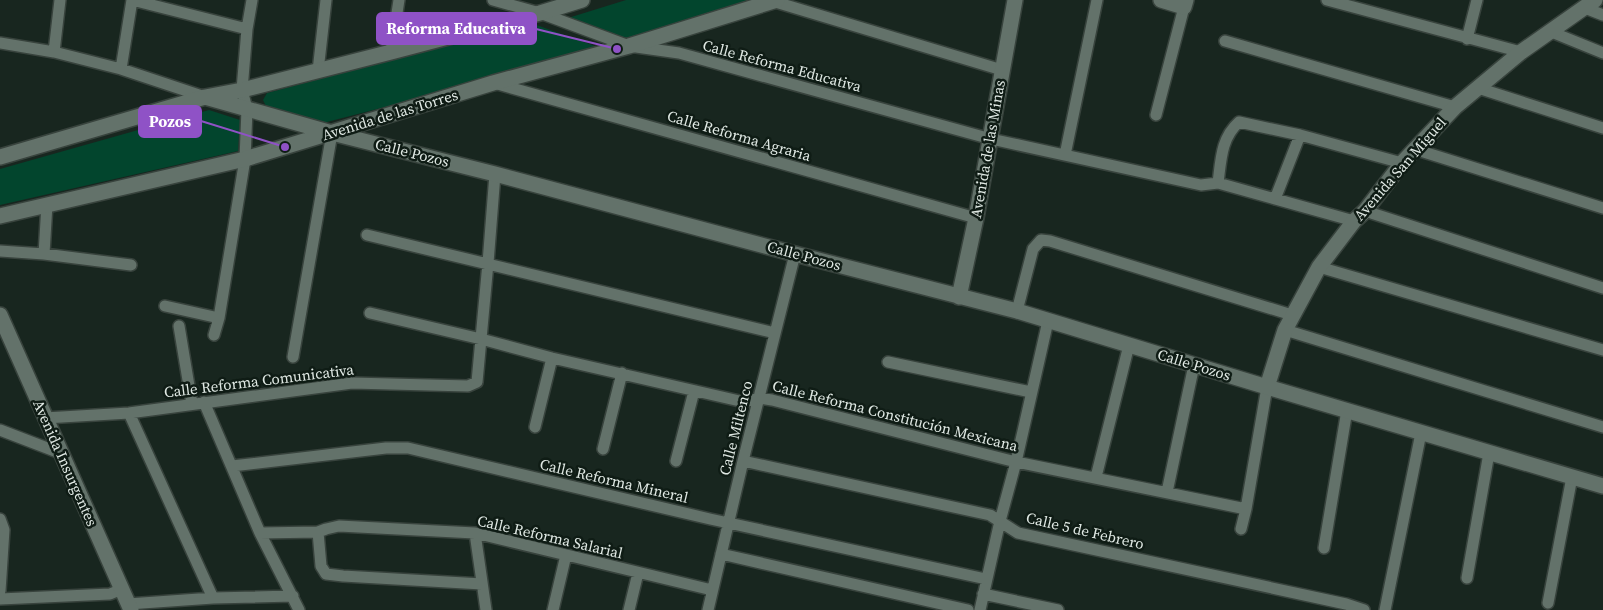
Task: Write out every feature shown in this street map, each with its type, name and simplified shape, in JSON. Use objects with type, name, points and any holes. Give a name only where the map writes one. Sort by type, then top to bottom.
[{"type":"street","points":[[54,52],[60,0]]},
{"type":"street","points":[[121,69],[132,0],[247,29]]},
{"type":"street","points":[[214,336],[219,318],[245,159],[247,109],[242,90],[247,29],[252,0]]},
{"type":"street","points":[[318,71],[326,0]]},
{"type":"street","points":[[391,52],[399,0]]},
{"type":"street","name":"Calle Reforma Educativa","points":[[494,0],[540,14],[629,46],[679,53],[991,139],[1201,185],[1218,182]]},
{"type":"street","points":[[0,157],[206,97],[242,90],[540,14],[582,0]]},
{"type":"street","name":"Avenida de las Minas","points":[[959,297],[991,139],[1015,0]]},
{"type":"street","points":[[1065,154],[1097,0]]},
{"type":"street","points":[[1156,115],[1185,3],[1161,0]]},
{"type":"street","points":[[1327,0],[1521,52]]},
{"type":"street","points":[[1467,39],[1477,0]]},
{"type":"street","points":[[775,1],[1002,70]]},
{"type":"street","name":"Avenida de las Torres","points":[[0,216],[245,159],[493,83],[629,46],[775,1]]},
{"type":"street","points":[[1590,4],[1603,15]]},
{"type":"street","name":"Avenida San Miguel","points":[[1266,387],[1285,330],[1319,267],[1402,163],[1455,107],[1521,52],[1590,4]]},
{"type":"street","points":[[1549,31],[1603,53]]},
{"type":"street","points":[[1225,41],[1455,107]]},
{"type":"street","name":"Calle Pozos","points":[[0,43],[54,52],[121,69],[206,97],[332,133],[1017,311],[1266,387],[1603,486]]},
{"type":"street","name":"Calle Reforma Agraria","points":[[493,83],[976,218]]},
{"type":"street","points":[[1478,88],[1603,128]]},
{"type":"street","points":[[1402,163],[1300,135],[1239,122],[1230,130],[1222,150],[1218,182],[1275,199],[1360,216],[1603,288]]},
{"type":"street","points":[[293,357],[332,133]]},
{"type":"street","points":[[1275,199],[1300,135]]},
{"type":"street","points":[[1414,149],[1603,208]]},
{"type":"street","points":[[481,339],[495,174]]},
{"type":"street","points":[[44,254],[47,204]]},
{"type":"street","points":[[367,235],[776,333]]},
{"type":"street","points":[[1017,311],[1033,249],[1041,240],[1050,241],[1292,316]]},
{"type":"street","points":[[0,251],[44,254],[131,265]]},
{"type":"street","name":"Calle Miltenco","points":[[708,610],[795,254]]},
{"type":"street","points":[[1319,267],[1603,350]]},
{"type":"street","points":[[165,306],[219,318]]},
{"type":"street","name":"Calle Reforma Constitución Mexicana","points":[[370,313],[694,391],[744,402],[759,398],[772,400],[1016,462],[1246,509]]},
{"type":"street","name":"Avenida Insurgentes","points":[[0,315],[130,607]]},
{"type":"street","points":[[980,610],[1048,321]]},
{"type":"street","points":[[179,326],[192,404]]},
{"type":"street","points":[[1285,330],[1603,427]]},
{"type":"street","name":"Calle Reforma Comunicativa","points":[[45,418],[129,413],[352,383],[468,386],[477,382],[481,339]]},
{"type":"street","points":[[1096,478],[1129,345]]},
{"type":"street","points":[[535,427],[552,358]]},
{"type":"street","points":[[888,362],[1031,392]]},
{"type":"street","points":[[1167,492],[1194,365]]},
{"type":"street","points":[[603,449],[622,373]]},
{"type":"street","points":[[1241,529],[1266,387]]},
{"type":"street","points":[[676,461],[694,391]]},
{"type":"street","points":[[204,402],[260,533],[299,610]]},
{"type":"street","points":[[1324,548],[1347,410]]},
{"type":"street","points":[[129,413],[213,598]]},
{"type":"street","points":[[0,430],[60,453]]},
{"type":"street","points":[[1385,610],[1421,433]]},
{"type":"street","name":"Calle Reforma Mineral","points":[[232,466],[386,448],[408,448],[986,579]]},
{"type":"street","points":[[1467,578],[1489,453]]},
{"type":"street","name":"Calle 5 de Febrero","points":[[743,461],[990,515],[1018,533],[1346,604],[1364,610]]},
{"type":"street","points":[[1548,603],[1572,477]]},
{"type":"street","points":[[0,519],[4,530],[0,591]]},
{"type":"street","name":"Calle Reforma Salarial","points":[[260,533],[318,532],[339,526],[474,533],[712,590]]},
{"type":"street","points":[[318,532],[321,566],[326,574],[482,584]]},
{"type":"street","points":[[474,533],[486,610]]},
{"type":"street","points":[[721,554],[968,610]]},
{"type":"street","points":[[553,610],[566,555]]},
{"type":"street","points":[[629,610],[638,573]]},
{"type":"street","points":[[0,599],[110,594],[122,589]]},
{"type":"street","points":[[983,594],[1058,610]]},
{"type":"street","points":[[130,607],[213,598],[293,596]]},
{"type":"green space","points":[[626,0],[760,0],[632,41],[568,18]]},
{"type":"green space","points":[[531,23],[606,50],[323,123],[266,106],[263,100],[267,93]]},
{"type":"green space","points":[[209,110],[240,120],[238,151],[0,205],[0,169]]},
{"type":"place","name":"Reforma Educativa","points":[[617,49]]},
{"type":"place","name":"Pozos","points":[[285,147]]}]
